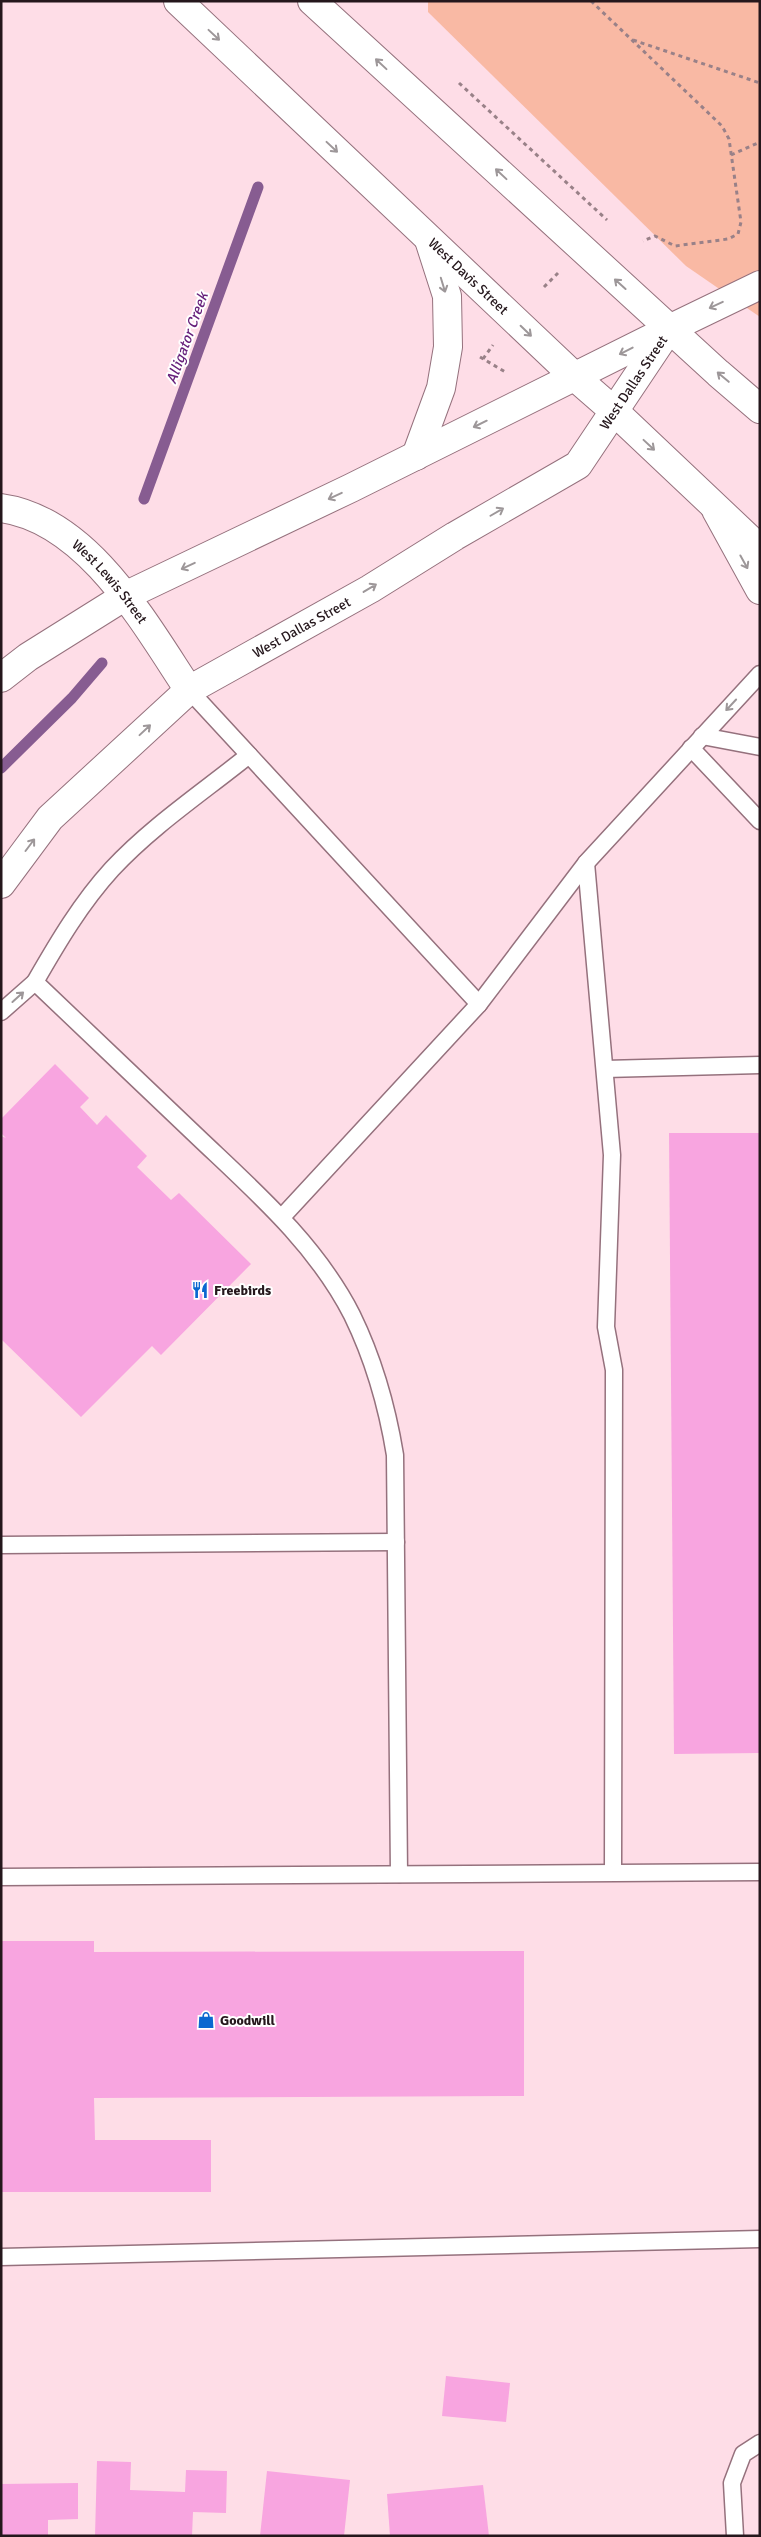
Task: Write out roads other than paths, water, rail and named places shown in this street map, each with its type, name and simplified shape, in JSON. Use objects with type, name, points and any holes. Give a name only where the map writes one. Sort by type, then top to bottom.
[{"type":"street","name":"West Davis Street","points":[[178,1],[575,377],[614,411],[760,549]]},
{"type":"street","points":[[312,1],[669,329],[760,409]]},
{"type":"street","points":[[416,456],[441,388],[448,347],[446,296],[428,238]]},
{"type":"street","points":[[669,329],[760,285]]},
{"type":"street","name":"West Dallas Street","points":[[1,678],[28,657],[127,595],[416,456],[669,329]]},
{"type":"street","name":"West Dallas Street","points":[[1,884],[50,818],[188,690],[370,589],[455,536],[578,465],[669,329]]},
{"type":"street","points":[[712,504],[760,590]]},
{"type":"street","name":"West Lewis Street","points":[[1,508],[44,521],[83,550],[127,595],[188,690]]},
{"type":"lane","points":[[282,1217],[479,1004],[586,863],[760,674]]},
{"type":"lane","points":[[188,690],[479,1004]]},
{"type":"lane","points":[[702,736],[760,747]]},
{"type":"lane","points":[[691,748],[760,821]]},
{"type":"lane","points":[[1,1012],[35,982],[75,914],[112,869],[148,836],[249,755]]},
{"type":"lane","points":[[586,863],[612,1154],[606,1327],[614,1370],[613,1872]]},
{"type":"lane","points":[[35,982],[282,1217],[326,1273],[351,1314],[382,1390],[395,1455],[399,1874]]},
{"type":"lane","points":[[605,1070],[760,1065]]},
{"type":"lane","points":[[1,1545],[396,1542]]},
{"type":"lane","points":[[1,1878],[760,1872]]},
{"type":"lane","points":[[1,2257],[760,2240]]},
{"type":"lane","points":[[735,2536],[732,2483],[742,2454],[760,2443]]},
{"type":"waterway","name":"Alligator Creek","points":[[144,499],[258,187]]},
{"type":"waterway","name":"Alligator Creek","points":[[1,768],[72,698],[102,663]]},
{"type":"place","name":"Freebirds","points":[[200,1290]]},
{"type":"place","name":"Goodwill","points":[[206,2020]]}]
